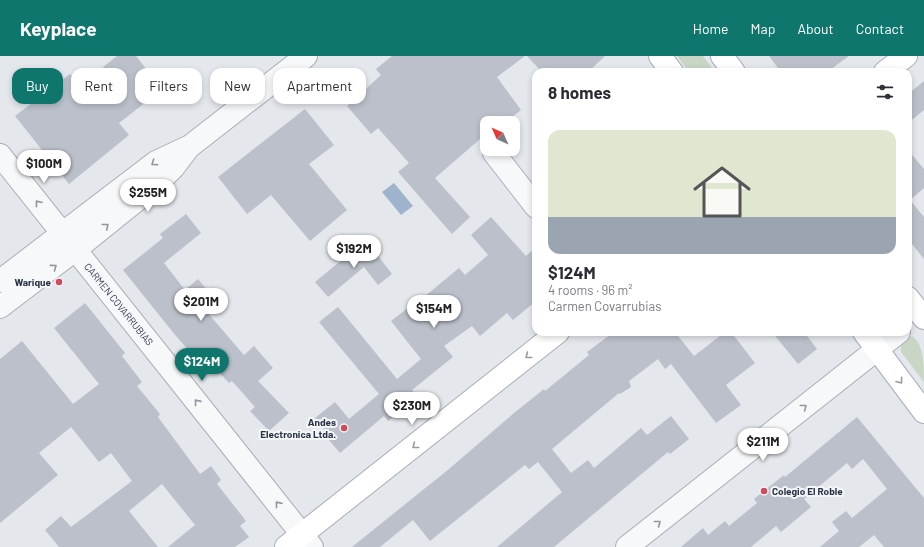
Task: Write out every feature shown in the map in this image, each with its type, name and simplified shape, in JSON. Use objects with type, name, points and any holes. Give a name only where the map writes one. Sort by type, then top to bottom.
[{"type":"main road","points":[[660,56],[669,68]]},
{"type":"main road","points":[[722,56],[731,68]]},
{"type":"main road","points":[[890,68],[906,56]]},
{"type":"main road","points":[[300,543],[553,336]]},
{"type":"main road","points":[[867,336],[924,412]]},
{"type":"street","points":[[0,281],[156,162],[189,147],[306,56]]},
{"type":"street","points":[[0,307],[76,250],[165,177],[189,147]]},
{"type":"street","name":"CARMEN COVARRUBIAS","points":[[0,155],[76,250],[300,543]]},
{"type":"street","points":[[496,156],[532,201]]},
{"type":"street","points":[[633,545],[894,336]]},
{"type":"green space","points":[[677,56],[703,56],[712,68],[686,68]]},
{"type":"green space","points":[[912,336],[919,344],[921,350],[924,382],[901,352],[901,343]]},
{"type":"water","points":[[394,183],[413,206],[401,215],[382,192]]},
{"type":"building","points":[[117,56],[136,56],[146,68],[135,68],[135,104],[144,104],[119,123],[129,135],[69,184],[15,116],[31,104],[63,104],[63,79],[70,74],[71,104],[127,104],[127,68],[103,67]]},
{"type":"building","points":[[392,56],[525,56],[497,77],[521,110],[514,116],[480,116],[480,139],[435,178],[470,217],[452,234],[398,172],[409,163],[378,128],[371,134],[347,106],[349,104],[366,104],[366,89],[381,75],[376,69]]},
{"type":"building","points":[[527,56],[605,56],[592,68],[538,68]]},
{"type":"building","points":[[769,56],[849,56],[832,68],[778,68]]},
{"type":"building","points":[[924,81],[924,110],[912,120],[912,91]]},
{"type":"building","points":[[305,109],[334,145],[309,164],[347,210],[310,241],[271,195],[247,214],[218,177]]},
{"type":"building","points":[[912,155],[924,169],[924,188],[912,198]]},
{"type":"building","points":[[912,202],[924,217],[924,259],[912,244]]},
{"type":"building","points":[[186,214],[201,233],[164,263],[185,290],[198,279],[217,302],[206,311],[244,355],[254,346],[273,368],[258,381],[289,413],[269,431],[250,411],[255,407],[232,381],[229,383],[214,367],[208,372],[176,336],[123,270],[163,238],[160,234]]},
{"type":"building","points":[[491,217],[526,256],[532,251],[532,304],[513,320],[507,313],[480,336],[472,326],[444,346],[453,357],[412,390],[418,397],[388,421],[384,416],[340,453],[323,433],[326,431],[315,418],[335,402],[349,419],[379,394],[319,322],[338,307],[397,379],[421,359],[391,321],[417,301],[418,302],[459,268],[465,275],[488,255],[471,235]]},
{"type":"building","points":[[366,240],[392,274],[378,285],[364,267],[328,297],[315,282]]},
{"type":"building","points":[[85,303],[125,353],[122,356],[142,382],[137,386],[160,414],[158,417],[200,474],[211,466],[221,480],[217,484],[246,521],[240,526],[249,537],[235,547],[168,547],[195,525],[162,484],[129,511],[158,547],[59,547],[45,530],[61,516],[71,527],[132,481],[111,453],[99,462],[71,427],[39,453],[58,475],[0,523],[0,359],[22,341],[73,404],[99,384],[54,328]]},
{"type":"building","points":[[609,336],[678,336],[694,356],[720,336],[734,336],[755,363],[726,385],[741,405],[716,423],[671,364],[665,369],[658,359],[629,381],[631,387],[620,394],[619,393],[552,449],[571,473],[588,460],[594,468],[641,428],[647,435],[671,416],[689,439],[670,454],[668,452],[554,547],[497,547],[562,492],[538,462],[529,469],[525,465],[430,541],[413,520],[380,547],[352,547],[449,469],[514,413],[544,389],[545,391],[589,355],[587,352]]},
{"type":"building","points":[[775,336],[807,336],[817,349],[798,364]]},
{"type":"building","points":[[857,417],[924,498],[924,547],[884,547],[874,535],[859,547],[820,547],[839,531],[832,522],[846,511],[852,518],[887,489],[863,459],[852,469],[847,463],[804,499],[811,507],[781,532],[776,526],[751,547],[681,547],[703,528],[708,535],[725,521],[729,526],[757,503],[754,499],[784,475],[785,477]]},
{"type":"place","name":"Warique","points":[[59,282]]},
{"type":"place","name":"Andes Electronica Ltda.","points":[[344,428]]},
{"type":"place","name":"Colegio El Roble","points":[[764,491]]}]
